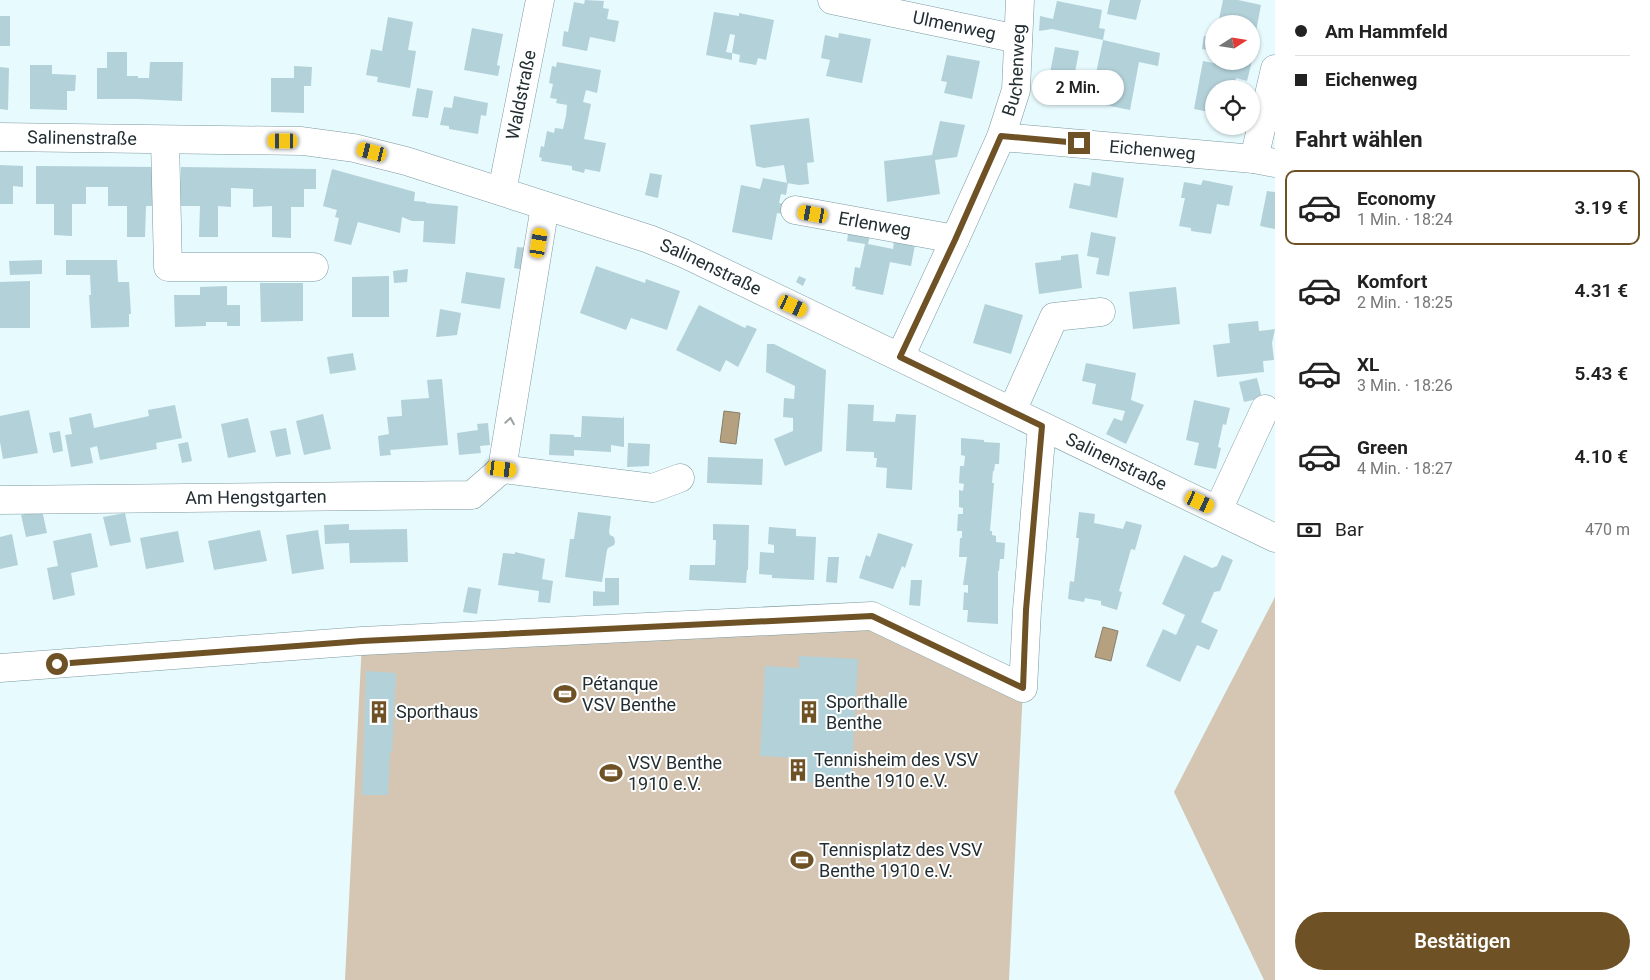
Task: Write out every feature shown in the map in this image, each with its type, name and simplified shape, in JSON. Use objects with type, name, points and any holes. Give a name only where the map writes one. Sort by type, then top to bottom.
[{"type":"street","name":"Waldstraße","points":[[502,191],[540,0]]},
{"type":"street","name":"Ulmenweg","points":[[832,0],[1018,39]]},
{"type":"street","name":"Buchenweg","points":[[900,357],[1001,136],[1016,90],[1020,0]]},
{"type":"street","points":[[1264,161],[1275,69]]},
{"type":"street","name":"Eichenweg","points":[[1001,136],[1264,161]]},
{"type":"street","name":"Salinenstraße","points":[[0,137],[302,141],[354,148],[406,161],[502,191],[649,239],[683,253],[1275,538]]},
{"type":"street","points":[[165,140],[168,267],[314,267]]},
{"type":"street","points":[[546,206],[502,469],[653,488],[680,478]]},
{"type":"street","name":"Erlenweg","points":[[795,210],[955,240]]},
{"type":"street","points":[[1012,411],[1054,317],[1101,312]]},
{"type":"street","points":[[1218,510],[1265,409]]},
{"type":"street","points":[[0,668],[362,641],[872,616],[1023,688],[1026,610],[1042,426]]},
{"type":"street","name":"Am Hengstgarten","points":[[0,500],[472,495],[502,469]]},
{"type":"shaded area","points":[[724,411],[740,413],[736,444],[720,442]]},
{"type":"shaded area","points":[[1275,597],[1275,980],[1264,980],[1174,792]]},
{"type":"shaded area","name":"VSV Benthe 1910 e.V.","points":[[872,616],[1023,688],[1009,980],[345,980],[362,641]]},
{"type":"shaded area","points":[[1103,627],[1118,631],[1111,661],[1095,657]]},
{"type":"building","points":[[585,0],[604,1],[603,8],[609,9],[607,19],[619,21],[615,42],[590,37],[587,51],[562,46],[564,31],[568,32],[574,2],[584,4]]},
{"type":"building","points":[[1110,0],[1141,0],[1136,20],[1107,14]]},
{"type":"building","points":[[1223,0],[1238,0],[1261,5],[1259,15],[1220,15]]},
{"type":"building","points":[[1057,1],[1102,10],[1099,28],[1105,29],[1103,40],[1052,29],[1039,31],[1040,16],[1053,19]]},
{"type":"building","points":[[714,12],[739,16],[739,13],[774,20],[766,60],[758,58],[756,65],[739,62],[740,55],[732,53],[732,60],[706,55]],"holes":[[[730,34],[735,35],[732,53],[726,52]]]},
{"type":"building","points":[[0,16],[10,16],[10,46],[0,46]]},
{"type":"building","points":[[388,17],[413,22],[408,50],[416,51],[410,88],[377,82],[378,77],[366,75],[371,49],[382,51]]},
{"type":"building","points":[[472,28],[503,34],[497,65],[500,66],[498,76],[464,70]]},
{"type":"building","points":[[839,33],[871,39],[862,83],[826,76],[830,60],[821,58],[825,35],[838,38]]},
{"type":"building","points":[[1204,36],[1205,50],[1202,49]]},
{"type":"building","points":[[1103,40],[1160,53],[1158,66],[1139,62],[1130,110],[1090,102]]},
{"type":"building","points":[[1055,47],[1079,51],[1073,83],[1049,78]]},
{"type":"building","points":[[107,52],[127,52],[127,76],[138,76],[138,78],[149,78],[150,62],[183,62],[182,101],[97,99],[97,68],[107,68]]},
{"type":"building","points":[[947,55],[980,61],[972,99],[944,93],[947,82],[941,81]]},
{"type":"building","points":[[1203,61],[1205,61],[1205,70],[1250,70],[1247,80],[1236,78],[1236,80],[1205,80],[1205,111],[1194,109]]},
{"type":"building","points":[[557,62],[601,70],[597,93],[586,90],[583,102],[591,104],[584,139],[606,143],[600,172],[585,169],[584,173],[572,170],[572,166],[541,161],[542,158],[539,157],[541,146],[544,147],[547,131],[554,133],[555,128],[563,129],[566,116],[567,105],[556,103],[557,99],[550,98],[553,84],[549,83],[552,66],[556,67]]},
{"type":"building","points":[[30,65],[52,65],[52,74],[76,75],[75,91],[67,91],[67,110],[30,109]]},
{"type":"building","points":[[294,66],[312,67],[311,86],[304,86],[304,113],[271,112],[271,78],[294,78]]},
{"type":"building","points":[[0,67],[9,68],[8,110],[0,109]]},
{"type":"building","points":[[417,88],[433,91],[428,118],[412,116]]},
{"type":"building","points":[[454,96],[488,103],[486,116],[481,115],[478,134],[449,129],[449,126],[440,125],[444,107],[452,108]]},
{"type":"building","points":[[809,118],[814,162],[807,163],[809,184],[787,183],[784,165],[764,168],[756,166],[750,125]]},
{"type":"building","points":[[940,121],[965,125],[957,157],[935,160],[940,194],[887,202],[884,161],[932,155]]},
{"type":"building","points":[[0,165],[23,166],[23,187],[13,186],[13,204],[0,204]]},
{"type":"building","points":[[36,166],[159,167],[158,206],[146,206],[145,237],[127,237],[127,206],[108,206],[108,187],[86,187],[86,204],[72,204],[72,236],[54,235],[54,204],[36,204]]},
{"type":"building","points":[[181,167],[316,169],[316,189],[304,189],[304,207],[291,207],[291,238],[272,237],[272,206],[253,207],[253,189],[231,188],[231,207],[218,206],[218,237],[199,237],[200,206],[180,206]]},
{"type":"building","points":[[332,169],[415,192],[414,201],[458,206],[455,244],[423,242],[424,221],[412,221],[402,217],[400,233],[358,222],[351,245],[334,241],[339,218],[335,217],[337,210],[323,206]]},
{"type":"building","points":[[1092,172],[1124,178],[1117,218],[1069,208],[1074,183],[1090,186]]},
{"type":"building","points":[[650,173],[662,175],[658,198],[645,195]]},
{"type":"building","points":[[763,178],[788,183],[786,195],[781,194],[779,203],[784,204],[782,214],[777,213],[772,240],[732,232],[741,185],[760,189]]},
{"type":"building","points":[[1203,180],[1233,186],[1229,206],[1217,204],[1211,234],[1191,231],[1191,228],[1179,226],[1185,198],[1181,198],[1184,182],[1201,185]]},
{"type":"building","points":[[1267,191],[1275,192],[1275,229],[1260,226]]},
{"type":"building","points":[[849,228],[871,232],[868,244],[893,249],[894,241],[915,245],[911,266],[890,262],[883,295],[855,289],[856,287],[852,286],[855,267],[860,268],[865,244],[847,241]]},
{"type":"building","points":[[1091,232],[1116,237],[1109,276],[1096,274],[1099,258],[1087,256]]},
{"type":"building","points":[[517,247],[528,248],[524,270],[514,268]]},
{"type":"building","points":[[1078,254],[1082,288],[1039,294],[1035,263],[1061,260],[1061,256]]},
{"type":"building","points":[[42,260],[42,274],[10,275],[9,261]]},
{"type":"building","points":[[66,260],[117,260],[118,282],[129,282],[131,314],[129,314],[129,327],[91,328],[90,275],[66,275]]},
{"type":"building","points":[[596,266],[645,283],[646,279],[680,291],[667,330],[631,318],[626,330],[580,313]]},
{"type":"building","points":[[408,269],[407,282],[394,283],[393,271]]},
{"type":"building","points":[[466,272],[505,278],[500,309],[461,303]]},
{"type":"building","points":[[389,276],[389,317],[352,317],[352,277]]},
{"type":"building","points":[[799,276],[806,279],[803,286],[796,282]]},
{"type":"building","points":[[30,281],[30,328],[0,328],[0,282]]},
{"type":"building","points":[[260,283],[303,283],[303,321],[261,322]]},
{"type":"building","points":[[227,286],[227,305],[240,305],[240,326],[227,326],[227,322],[206,322],[206,326],[175,327],[174,295],[200,295],[200,287]]},
{"type":"building","points":[[1176,287],[1180,324],[1133,329],[1129,292]]},
{"type":"building","points":[[985,304],[1023,315],[1011,354],[973,343]]},
{"type":"building","points":[[699,305],[745,328],[747,325],[757,329],[738,367],[726,360],[720,372],[676,350]]},
{"type":"building","points":[[440,309],[461,313],[457,335],[436,337]]},
{"type":"building","points":[[1258,321],[1259,331],[1275,329],[1272,343],[1274,360],[1263,361],[1264,372],[1217,377],[1213,345],[1230,343],[1228,324]]},
{"type":"building","points":[[767,344],[774,344],[826,370],[822,451],[785,466],[774,439],[793,431],[793,418],[783,417],[784,398],[794,399],[795,386],[766,372]]},
{"type":"building","points":[[353,353],[356,370],[330,374],[327,357]]},
{"type":"building","points":[[1086,363],[1136,373],[1131,400],[1144,405],[1126,444],[1106,434],[1114,418],[1122,421],[1125,411],[1092,404],[1096,384],[1082,381]]},
{"type":"building","points":[[1257,378],[1262,398],[1244,402],[1239,382]]},
{"type":"building","points":[[442,379],[448,445],[390,450],[391,455],[380,456],[378,436],[389,434],[387,417],[402,416],[401,400],[429,398],[427,380]]},
{"type":"building","points":[[1194,400],[1230,408],[1226,425],[1223,424],[1218,447],[1221,448],[1216,469],[1194,465],[1199,443],[1186,440]]},
{"type":"building","points":[[848,404],[874,405],[873,421],[895,422],[896,414],[916,415],[912,490],[886,488],[887,468],[876,467],[877,458],[874,458],[874,452],[846,451]]},
{"type":"building","points":[[175,405],[182,438],[156,443],[157,449],[100,460],[97,446],[90,448],[93,463],[71,467],[65,435],[72,434],[69,418],[91,413],[94,428],[149,416],[148,410]]},
{"type":"building","points":[[29,410],[38,453],[3,459],[0,442],[0,416]]},
{"type":"building","points":[[323,414],[331,449],[304,455],[296,421]]},
{"type":"building","points":[[624,415],[624,447],[611,445],[611,452],[574,450],[574,456],[549,455],[550,434],[581,437],[582,416],[623,418]]},
{"type":"building","points":[[248,418],[256,452],[228,458],[221,424]]},
{"type":"building","points":[[488,423],[490,445],[480,446],[481,453],[459,455],[457,433],[478,430],[477,424]]},
{"type":"building","points":[[286,428],[291,454],[276,457],[270,431]]},
{"type":"building","points":[[60,431],[63,451],[53,453],[49,433]]},
{"type":"building","points":[[961,438],[1000,443],[999,464],[995,464],[993,471],[992,483],[994,483],[990,531],[992,531],[992,535],[996,536],[996,542],[1005,543],[1004,559],[1000,559],[998,571],[998,624],[967,622],[968,610],[963,610],[964,592],[968,593],[968,585],[963,585],[967,557],[959,557],[962,531],[957,531],[958,514],[963,514],[963,508],[959,507],[959,490],[963,491],[964,484],[959,483],[960,466],[964,466],[965,456],[961,455]]},
{"type":"building","points":[[188,442],[192,461],[182,463],[178,444]]},
{"type":"building","points":[[628,443],[650,444],[649,466],[627,467]]},
{"type":"building","points":[[708,457],[763,459],[762,485],[707,483]]},
{"type":"building","points":[[42,510],[47,533],[26,537],[21,515]]},
{"type":"building","points":[[578,512],[611,516],[609,532],[614,537],[615,542],[607,550],[602,582],[565,577],[570,539],[574,539]]},
{"type":"building","points":[[1079,512],[1095,514],[1094,523],[1123,529],[1126,521],[1142,525],[1135,550],[1131,549],[1119,591],[1122,592],[1117,610],[1101,605],[1101,601],[1085,598],[1084,602],[1068,599],[1070,581],[1074,582],[1079,538],[1076,538]]},
{"type":"building","points":[[125,513],[131,542],[110,546],[103,517]]},
{"type":"building","points":[[349,524],[349,530],[407,529],[408,562],[350,563],[349,543],[325,544],[324,525]]},
{"type":"building","points":[[713,524],[749,525],[746,583],[689,580],[690,565],[715,565],[716,540],[713,540]]},
{"type":"building","points":[[769,527],[796,529],[796,536],[816,537],[814,580],[772,578],[772,575],[759,574],[760,552],[774,553],[774,545],[768,544]]},
{"type":"building","points":[[260,530],[267,561],[214,570],[208,541]]},
{"type":"building","points":[[318,530],[324,569],[292,574],[286,535]]},
{"type":"building","points":[[178,531],[184,562],[146,569],[140,538]]},
{"type":"building","points":[[91,533],[98,567],[71,573],[75,595],[53,600],[47,568],[58,566],[53,541]]},
{"type":"building","points":[[878,533],[913,544],[905,568],[902,566],[893,589],[859,578],[866,555],[870,557]]},
{"type":"building","points":[[12,534],[18,565],[0,569],[0,537]]},
{"type":"building","points":[[515,552],[545,559],[542,579],[553,581],[550,603],[538,602],[539,591],[498,585],[503,553],[515,554]]},
{"type":"building","points":[[1184,555],[1212,568],[1217,566],[1222,555],[1233,560],[1220,591],[1214,592],[1201,622],[1218,630],[1209,650],[1197,645],[1180,682],[1146,666],[1163,629],[1176,635],[1185,615],[1162,604]]},
{"type":"building","points":[[828,557],[839,557],[837,583],[826,582]]},
{"type":"building","points":[[605,578],[619,578],[619,605],[593,606],[593,591],[605,592]]},
{"type":"building","points":[[911,580],[922,580],[920,606],[909,605]]},
{"type":"building","points":[[468,587],[481,589],[477,614],[463,612]]},
{"type":"building","name":"Sporthalle Benthe","points":[[799,656],[858,659],[851,785],[792,781],[793,758],[760,756],[765,666],[799,668]]},
{"type":"building","name":"Sporthaus","points":[[366,671],[396,673],[388,795],[362,795]]},
{"type":"place","name":"Pétanque VSV Benthe","points":[[565,694]]},
{"type":"place","name":"Sporthaus","points":[[379,712]]},
{"type":"place","name":"Sporthalle Benthe","points":[[809,712]]},
{"type":"place","name":"Tennisheim des VSV Benthe 1910 e.V.","points":[[798,770]]},
{"type":"place","name":"VSV Benthe 1910 e.V.","points":[[611,773]]},
{"type":"place","name":"Tennisplatz des VSV Benthe 1910 e.V.","points":[[802,860]]},
{"type":"route","points":[[57,664],[362,641],[872,616],[1023,688],[1026,610],[1042,426],[900,357],[1001,136],[1079,143]]}]
